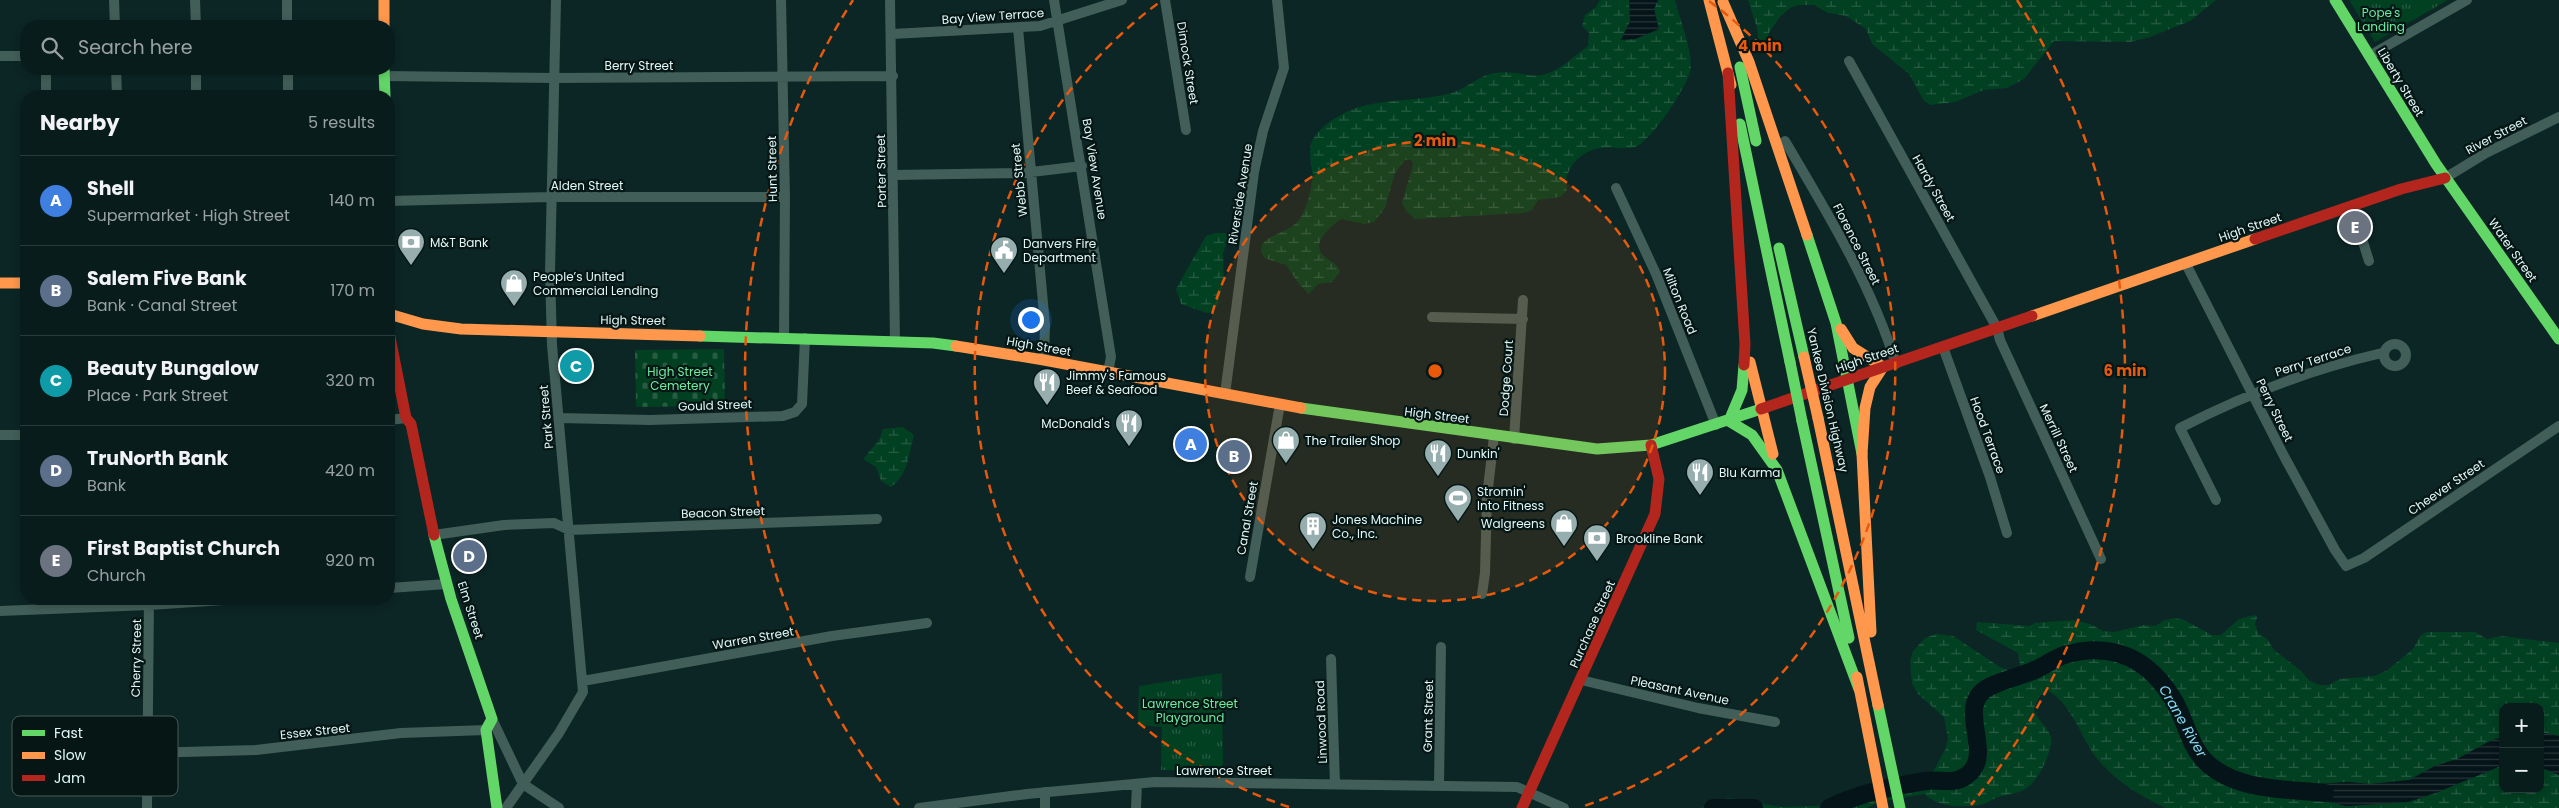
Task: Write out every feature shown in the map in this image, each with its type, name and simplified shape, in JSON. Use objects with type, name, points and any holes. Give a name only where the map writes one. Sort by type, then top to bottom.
[{"type":"main road","points":[[384,0],[384,20]]},
{"type":"main road","points":[[1709,0],[1744,142],[1837,583],[1842,630],[1859,689],[1883,808]]},
{"type":"main road","name":"Liberty Street","points":[[2335,0],[2446,178]]},
{"type":"main road","points":[[1723,1],[1758,153]]},
{"type":"main road","points":[[1723,1],[1749,62],[1836,322],[1862,454]]},
{"type":"main road","points":[[1728,73],[1745,344],[1742,390],[1729,421],[1750,431],[1759,440],[1777,470]]},
{"type":"main road","points":[[384,75],[384,90]]},
{"type":"main road","name":"High Street","points":[[395,316],[423,324],[461,329],[784,337],[933,343],[1044,360],[1280,404],[1396,423],[1597,449],[1614,449],[1651,445],[1716,426],[2401,189],[2446,178]]},
{"type":"main road","name":"Water Street","points":[[2446,178],[2559,339]]},
{"type":"main road","name":"Yankee Division Highway","points":[[1777,238],[1818,418],[1850,582],[1866,626],[1874,691],[1900,808]]},
{"type":"main road","points":[[0,283],[20,284]]},
{"type":"main road","points":[[1836,322],[1853,348],[1883,368],[1870,387],[1865,408],[1862,454],[1868,580],[1866,626]]},
{"type":"main road","points":[[1745,344],[1777,470],[1820,587],[1842,630]]},
{"type":"main road","name":"Elm Street","points":[[395,362],[406,418],[411,424],[434,535],[447,584],[492,719]]},
{"type":"main road","name":"Purchase Street","points":[[1522,808],[1582,680],[1655,514],[1660,491],[1658,467],[1651,445]]},
{"type":"main road","points":[[492,719],[486,730],[497,808]]},
{"type":"street","points":[[114,0],[115,20]]},
{"type":"street","points":[[196,0],[196,20]]},
{"type":"street","points":[[287,0],[287,20]]},
{"type":"street","name":"Park Street","points":[[506,808],[577,706],[583,692],[584,681],[552,332],[552,197],[556,0]]},
{"type":"street","name":"Hunt Street","points":[[781,0],[784,78],[784,337]]},
{"type":"street","name":"Porter Street","points":[[890,0],[893,76],[896,341]]},
{"type":"street","name":"Bay View Avenue","points":[[1054,0],[1111,357],[1108,372]]},
{"type":"street","name":"Bay View Terrace","points":[[892,34],[1048,25],[1122,0]]},
{"type":"street","name":"Dimock Street","points":[[1165,0],[1186,130]]},
{"type":"street","name":"Riverside Avenue","points":[[1226,394],[1254,172],[1263,131],[1284,68],[1277,0]]},
{"type":"street","points":[[2369,56],[2468,0]]},
{"type":"street","name":"Webb Street","points":[[1018,28],[1045,325],[1044,360]]},
{"type":"street","points":[[0,56],[20,56]]},
{"type":"street","name":"Hardy Street","points":[[1849,61],[1998,328]]},
{"type":"street","name":"Berry Street","points":[[395,72],[554,78],[893,76]]},
{"type":"street","points":[[46,75],[46,90]]},
{"type":"street","points":[[116,75],[117,90]]},
{"type":"street","points":[[196,75],[196,90]]},
{"type":"street","points":[[288,75],[288,90]]},
{"type":"street","name":"River Street","points":[[2446,178],[2500,146],[2559,117]]},
{"type":"street","name":"Florence Street","points":[[1786,140],[1842,238],[1871,300],[1896,364]]},
{"type":"street","points":[[894,175],[1030,172],[1082,166]]},
{"type":"street","name":"Milton Road","points":[[1616,188],[1656,274],[1716,426]]},
{"type":"street","name":"Alden Street","points":[[395,201],[552,197],[785,197]]},
{"type":"street","points":[[2352,207],[2369,261]]},
{"type":"street","name":"Perry Street","points":[[2186,264],[2285,458],[2335,550],[2346,566]]},
{"type":"street","name":"Dodge Court","points":[[1514,439],[1523,300]]},
{"type":"street","points":[[1432,316],[1523,319]]},
{"type":"street","name":"Merrill Street","points":[[1998,328],[2000,340],[2100,559]]},
{"type":"street","name":"Gould Street","points":[[559,418],[650,420],[782,416],[795,412],[802,404],[805,338]]},
{"type":"street","name":"Hood Terrace","points":[[1943,347],[1990,477],[2007,533]]},
{"type":"street","name":"Perry Terrace","points":[[2216,500],[2180,428],[2253,393],[2357,359],[2382,354]]},
{"type":"street","name":"Canal Street","points":[[1250,577],[1280,404]]},
{"type":"street","points":[[395,419],[406,418]]},
{"type":"street","name":"Cheever Street","points":[[2346,566],[2364,558],[2559,426]]},
{"type":"street","points":[[0,435],[20,435]]},
{"type":"street","points":[[1482,594],[1485,573],[1487,497],[1494,436]]},
{"type":"street","name":"Beacon Street","points":[[434,535],[504,525],[554,523],[570,530],[877,520]]},
{"type":"street","points":[[395,588],[447,584]]},
{"type":"street","points":[[0,611],[99,605]]},
{"type":"street","name":"Cherry Street","points":[[147,716],[149,605]]},
{"type":"street","name":"Warren Street","points":[[584,681],[832,636],[927,623]]},
{"type":"street","name":"Grant Street","points":[[1439,785],[1441,647]]},
{"type":"street","name":"Linwood Road","points":[[1331,660],[1336,784]]},
{"type":"street","name":"Pleasant Avenue","points":[[1582,680],[1698,708],[1774,722]]},
{"type":"street","points":[[492,719],[523,784],[559,808]]},
{"type":"street","name":"Essex Street","points":[[178,752],[256,750],[401,733],[486,730]]},
{"type":"street","points":[[1136,808],[1137,784]]},
{"type":"street","name":"Lawrence Street","points":[[919,808],[1045,792],[1137,784],[1336,784],[1517,787],[1564,808]]},
{"type":"street","points":[[1045,792],[1045,808]]},
{"type":"green space","points":[[1600,0],[1629,0],[1631,19],[1622,40],[1635,39],[1659,29],[1654,9],[1658,0],[1675,0],[1685,33],[1691,59],[1689,75],[1669,111],[1642,143],[1631,148],[1594,150],[1580,157],[1570,168],[1567,175],[1567,190],[1560,197],[1538,200],[1532,210],[1524,213],[1415,219],[1407,212],[1402,203],[1413,164],[1411,160],[1405,160],[1395,173],[1385,208],[1374,222],[1364,224],[1341,219],[1332,226],[1320,241],[1320,251],[1335,264],[1340,272],[1332,282],[1318,284],[1309,294],[1299,284],[1286,265],[1264,258],[1261,251],[1262,244],[1293,226],[1302,215],[1312,182],[1310,151],[1312,141],[1318,132],[1333,119],[1349,111],[1382,102],[1433,97],[1451,93],[1489,74],[1508,72],[1538,75],[1553,71],[1588,46],[1589,33],[1582,26],[1585,15],[1596,7]]},
{"type":"green space","points":[[1748,0],[2216,0],[2190,21],[2150,37],[2130,42],[2054,41],[2024,79],[2007,88],[1984,90],[1955,102],[1931,105],[1924,101],[1909,74],[1872,44],[1866,29],[1846,16],[1828,13],[1814,5],[1799,5],[1790,8],[1779,18],[1769,33],[1768,40],[1763,42],[1758,38],[1757,28]]},
{"type":"green space","name":"Pope's Landing","points":[[2349,0],[2448,0],[2375,42]]},
{"type":"green space","points":[[1215,233],[1226,233],[1228,240],[1223,253],[1224,279],[1218,303],[1213,312],[1207,313],[1181,304],[1176,289],[1206,236]]},
{"type":"green space","name":"High Street Cemetery","points":[[724,349],[725,406],[636,407],[635,350]]},
{"type":"green space","points":[[903,427],[914,435],[904,470],[897,482],[891,487],[881,481],[876,467],[863,459],[879,440],[883,429]]},
{"type":"green space","points":[[2254,615],[2257,617],[2255,624],[2259,634],[2267,639],[2274,650],[2300,670],[2310,681],[2320,685],[2329,685],[2340,679],[2374,676],[2386,671],[2413,649],[2420,636],[2427,632],[2475,632],[2487,639],[2501,636],[2559,643],[2559,736],[2544,733],[2544,703],[2499,703],[2499,738],[2490,741],[2457,759],[2435,766],[2410,780],[2371,784],[2347,782],[2323,785],[2311,784],[2298,794],[2346,806],[2408,802],[2438,792],[2499,767],[2499,793],[2544,793],[2544,769],[2559,775],[2559,808],[2166,808],[2137,793],[2110,773],[2095,756],[2063,703],[2047,690],[2039,697],[2034,708],[2035,713],[2050,734],[2050,750],[2035,779],[2027,788],[2017,793],[1998,797],[1984,804],[1968,806],[1944,804],[1930,799],[1924,794],[1879,802],[1867,808],[1701,808],[1728,798],[1782,807],[1817,806],[1845,799],[1853,792],[1882,788],[1898,783],[1915,783],[1925,778],[1934,770],[1945,750],[1948,739],[1944,717],[1918,694],[1912,684],[1910,661],[1913,651],[1925,638],[1936,634],[1953,636],[2000,667],[2015,673],[2020,664],[2018,653],[1976,630],[1977,622],[2030,626],[2035,623],[2074,620],[2090,624],[2103,631],[2114,632],[2144,625],[2155,626],[2165,620],[2175,618],[2184,620],[2212,635],[2221,635],[2239,619]]},
{"type":"green space","name":"Lawrence Street Playground","points":[[1222,673],[1223,770],[1161,770],[1162,727],[1138,725],[1139,686]]},
{"type":"shaded area","points":[[1629,0],[1658,0],[1654,9],[1659,29],[1635,39],[1621,40],[1630,21]]},
{"type":"shaded area","points":[[2544,733],[2559,736],[2559,775],[2544,769]]},
{"type":"shaded area","points":[[2499,738],[2499,767],[2438,792],[2408,802],[2346,806],[2297,794],[2304,785],[2347,782],[2371,784],[2409,780],[2435,766],[2457,759],[2490,741]]},
{"type":"waterway","name":"Crane River","points":[[1829,808],[1852,798],[1889,788],[1926,781],[1961,779],[1975,767],[1978,756],[1974,717],[1975,705],[1980,694],[1991,686],[2031,671],[2064,655],[2098,650],[2127,656],[2140,663],[2152,673],[2173,699],[2198,752],[2215,769],[2244,783],[2277,789],[2325,793]]},
{"type":"waterway","name":"Crane River","points":[[1713,808],[1754,808]]},
{"type":"traffic: fast","points":[[2335,0],[2436,164],[2559,339]]},
{"type":"traffic: fast","points":[[1740,67],[1756,141]]},
{"type":"traffic: fast","points":[[384,75],[385,90]]},
{"type":"traffic: fast","points":[[1740,124],[1790,362]]},
{"type":"traffic: fast","points":[[1807,235],[1836,323],[1862,454]]},
{"type":"traffic: fast","points":[[1779,248],[1804,357]]},
{"type":"traffic: fast","points":[[700,336],[933,343],[956,346]]},
{"type":"traffic: fast","points":[[1790,362],[1802,421]]},
{"type":"traffic: fast","points":[[1744,365],[1742,390],[1729,421],[1752,435],[1777,470],[1859,689]]},
{"type":"traffic: fast","points":[[1301,408],[1597,449],[1651,445],[1761,409]]},
{"type":"traffic: fast","points":[[1802,421],[1849,638]]},
{"type":"traffic: fast","points":[[434,535],[451,599],[492,719],[486,730],[497,808]]},
{"type":"traffic: fast","points":[[1878,705],[1900,808]]},
{"type":"traffic: slow","points":[[384,0],[384,20]]},
{"type":"traffic: slow","points":[[1709,0],[1731,85]]},
{"type":"traffic: slow","points":[[1723,2],[1749,62],[1807,235]]},
{"type":"traffic: slow","points":[[2032,316],[2255,239]]},
{"type":"traffic: slow","points":[[0,283],[20,283]]},
{"type":"traffic: slow","points":[[395,316],[423,324],[461,329],[700,336]]},
{"type":"traffic: slow","points":[[1841,329],[1853,348],[1883,367],[1870,387],[1865,408],[1862,454],[1871,632]]},
{"type":"traffic: slow","points":[[956,346],[1044,360],[1301,408]]},
{"type":"traffic: slow","points":[[1804,357],[1818,418]]},
{"type":"traffic: slow","points":[[1750,362],[1773,454]]},
{"type":"traffic: slow","points":[[1818,418],[1878,705]]},
{"type":"traffic: slow","points":[[1857,677],[1883,808]]},
{"type":"traffic: jam","points":[[1728,73],[1745,344],[1744,365]]},
{"type":"traffic: jam","points":[[2255,239],[2401,189],[2445,178]]},
{"type":"traffic: jam","points":[[1761,409],[2032,316]]},
{"type":"traffic: jam","points":[[395,362],[406,418],[411,424],[434,535]]},
{"type":"traffic: jam","points":[[1522,808],[1655,514],[1659,479],[1651,445]]},
{"type":"place","name":"First Baptist Church","points":[[2355,227]]},
{"type":"place","name":"M&T Bank","points":[[411,266]]},
{"type":"place","name":"Danvers Fire Department","points":[[1004,274]]},
{"type":"place","name":"People’s United Commercial Lending","points":[[514,307]]},
{"type":"place","name":"Beauty Bungalow","points":[[576,366]]},
{"type":"place","name":"Jimmy's Famous Beef & Seafood","points":[[1047,406]]},
{"type":"place","name":"Shell","points":[[1191,444]]},
{"type":"place","name":"McDonald's","points":[[1129,447]]},
{"type":"place","name":"Salem Five Bank","points":[[1234,456]]},
{"type":"place","name":"The Trailer Shop","points":[[1286,464]]},
{"type":"place","name":"Dunkin'","points":[[1438,477]]},
{"type":"place","name":"Blu Karma","points":[[1700,496]]},
{"type":"place","name":"Stromin' Into Fitness","points":[[1458,522]]},
{"type":"place","name":"Walgreens","points":[[1564,547]]},
{"type":"place","name":"Jones Machine Co., Inc.","points":[[1313,550]]},
{"type":"place","name":"TruNorth Bank","points":[[469,556]]},
{"type":"place","name":"Brookline Bank","points":[[1597,562]]}]
